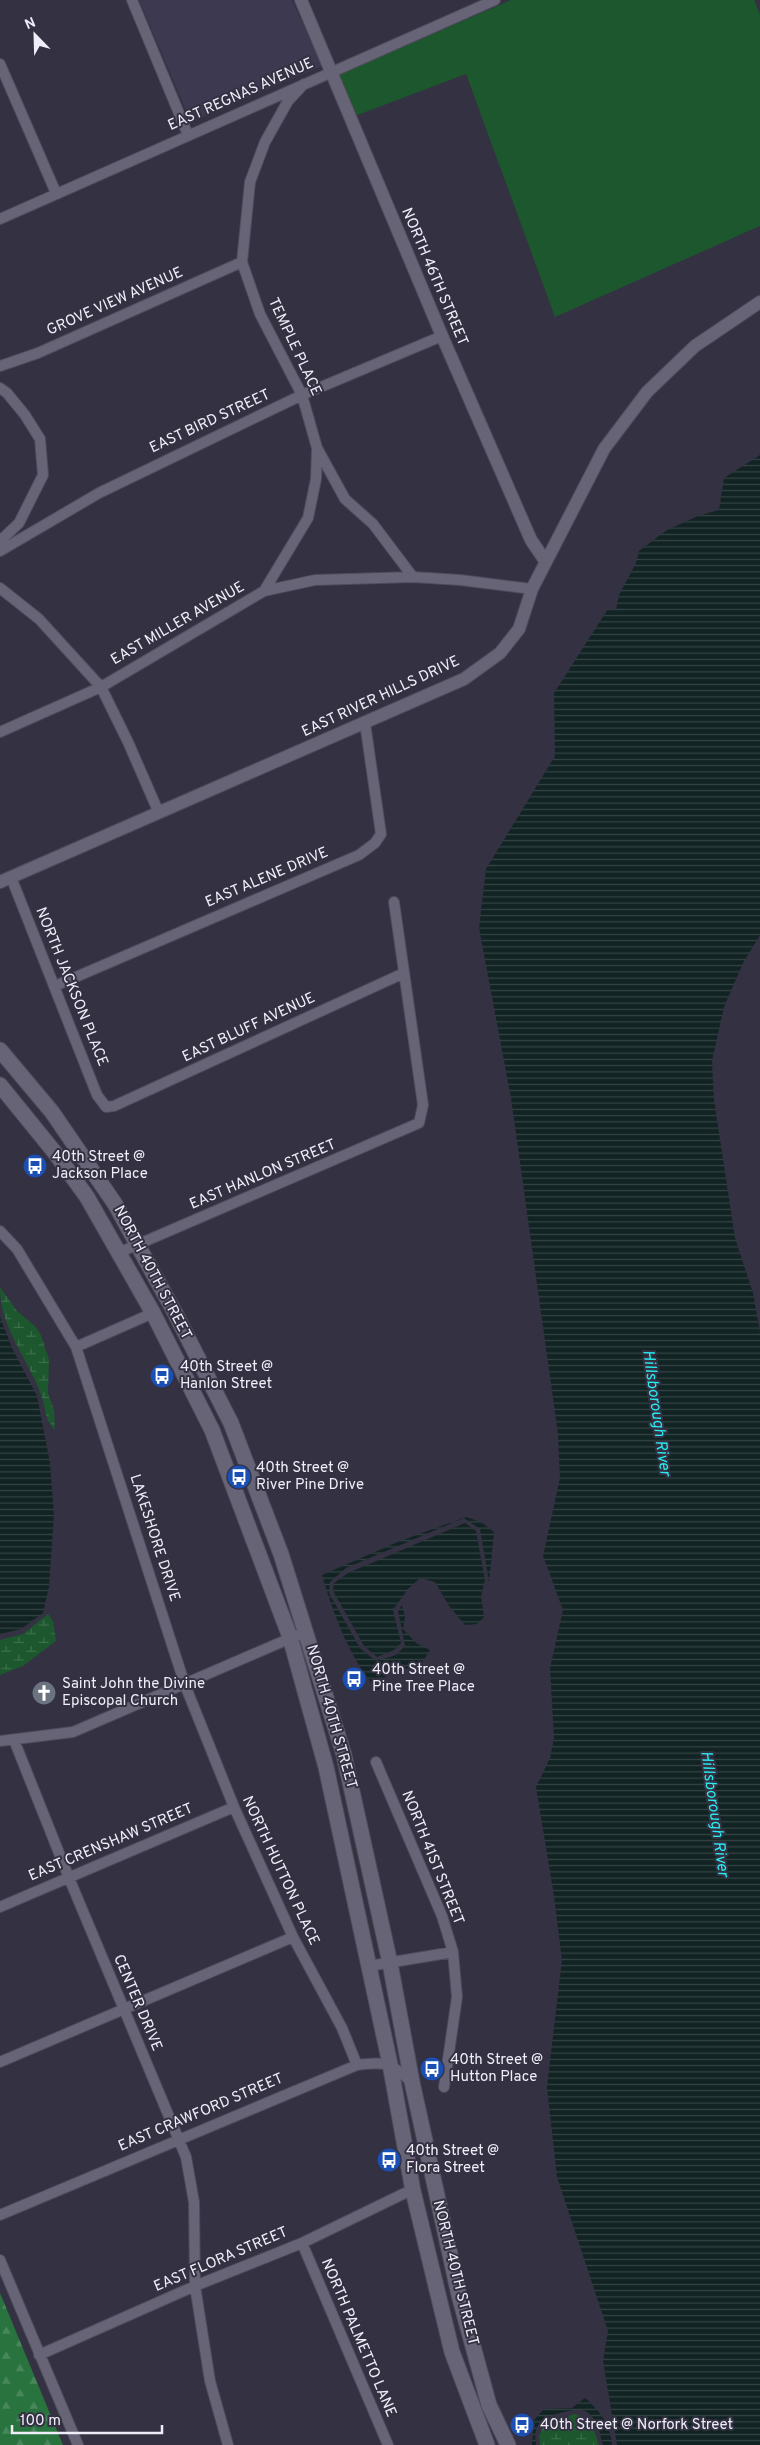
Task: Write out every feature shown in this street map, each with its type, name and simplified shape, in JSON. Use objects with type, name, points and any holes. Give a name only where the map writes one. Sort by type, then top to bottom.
[{"type":"main road","name":"NORTH 40TH STREET","points":[[0,1050],[52,1112],[74,1142],[115,1204],[138,1245],[231,1423],[281,1554],[307,1631],[344,1755],[390,1963],[412,2082],[459,2295],[489,2405],[508,2445]]},
{"type":"main road","name":"NORTH 40TH STREET","points":[[0,1085],[56,1154],[87,1197],[153,1313],[212,1430],[290,1637],[326,1767],[390,2064],[413,2191],[452,2352],[487,2445]]},
{"type":"main road","points":[[212,1430],[231,1423]]},
{"type":"street","points":[[132,0],[188,135]]},
{"type":"street","name":"NORTH 46TH STREET","points":[[301,0],[442,336],[531,540],[546,562]]},
{"type":"street","name":"EAST REGNAS AVENUE","points":[[0,219],[304,84],[476,4],[495,0]]},
{"type":"street","points":[[0,64],[4,85],[56,193]]},
{"type":"street","name":"TEMPLE PLACE","points":[[304,84],[288,101],[265,142],[250,182],[242,262],[260,314],[302,395],[317,448],[345,499],[373,524],[413,577]]},
{"type":"street","name":"GROVE VIEW AVENUE","points":[[0,366],[38,353],[242,262]]},
{"type":"street","name":"EAST RIVER HILLS DRIVE","points":[[6,879],[464,679],[500,653],[519,629],[532,589],[604,449],[647,392],[695,346],[760,302]]},
{"type":"street","name":"EAST BIRD STREET","points":[[0,551],[99,493],[302,395],[442,336]]},
{"type":"street","points":[[0,388],[7,393],[25,415],[40,439],[43,475],[19,524],[0,541]]},
{"type":"street","name":"EAST MILLER AVENUE","points":[[0,732],[100,687],[264,591],[308,518],[316,479],[317,448]]},
{"type":"street","points":[[264,591],[315,580],[413,577],[460,580],[532,589]]},
{"type":"street","points":[[0,588],[39,619],[100,687],[128,742],[159,813]]},
{"type":"street","name":"EAST ALENE DRIVE","points":[[55,986],[359,855],[375,843],[381,834],[365,723]]},
{"type":"street","name":"NORTH JACKSON PLACE","points":[[6,879],[55,986],[97,1095],[106,1107]]},
{"type":"street","points":[[394,902],[404,973]]},
{"type":"street","name":"EAST BLUFF AVENUE","points":[[106,1107],[114,1106],[404,973]]},
{"type":"street","name":"EAST HANLON STREET","points":[[118,1253],[419,1124],[423,1106],[404,973]]},
{"type":"street","name":"LAKESHORE DRIVE","points":[[0,1231],[18,1249],[76,1347],[185,1685]]},
{"type":"street","points":[[76,1347],[153,1313]]},
{"type":"street","points":[[0,1740],[14,1740],[73,1732],[307,1631]]},
{"type":"street","name":"NORTH HUTTON PLACE","points":[[185,1685],[234,1807],[293,1937],[342,2028],[357,2065]]},
{"type":"street","name":"CENTER DRIVE","points":[[14,1740],[69,1878],[178,2139],[191,2178],[195,2286],[210,2381],[228,2445]]},
{"type":"street","name":"NORTH 41ST STREET","points":[[376,1762],[442,1916],[453,1952],[457,1997],[444,2087]]},
{"type":"street","name":"EAST CRENSHAW STREET","points":[[0,1907],[234,1807]]},
{"type":"street","points":[[0,2062],[293,1937]]},
{"type":"street","points":[[369,1966],[453,1952]]},
{"type":"street","name":"EAST CRAWFORD STREET","points":[[0,2215],[357,2065],[376,2062],[390,2064]]},
{"type":"street","points":[[390,2064],[412,2082]]},
{"type":"street","name":"EAST FLORA STREET","points":[[39,2355],[195,2286],[302,2243],[405,2193],[413,2191]]},
{"type":"street","name":"NORTH PALMETTO LANE","points":[[302,2243],[388,2445]]},
{"type":"street","points":[[0,2260],[78,2445]]},
{"type":"shaded area","points":[[139,0],[292,0],[322,66],[191,122]]},
{"type":"green space","points":[[511,0],[754,0],[760,14],[760,226],[555,317],[466,74],[355,116],[338,75]]},
{"type":"green space","points":[[0,1287],[17,1311],[35,1326],[41,1335],[49,1360],[48,1393],[54,1410],[55,1430],[47,1417],[36,1381],[10,1330],[1,1302]]},
{"type":"green space","points":[[48,1614],[53,1621],[56,1641],[23,1666],[0,1675],[0,1640],[23,1634]]},
{"type":"green space","points":[[0,2293],[63,2445],[0,2445]]},
{"type":"green space","points":[[574,2414],[588,2421],[599,2445],[540,2445],[539,2436],[544,2425]]},
{"type":"water","name":"Hillsborough River","points":[[760,455],[760,935],[743,963],[724,1007],[712,1061],[714,1100],[735,1238],[753,1293],[760,1332],[760,2445],[617,2445],[603,2361],[608,2331],[557,2177],[547,2087],[562,1960],[554,1896],[536,1787],[550,1758],[554,1738],[550,1668],[563,1610],[543,1556],[560,1478],[558,1434],[511,1098],[479,928],[486,869],[555,756],[554,693],[608,609],[616,610],[619,595],[636,563],[639,551],[667,530],[698,516],[719,510],[724,478]]},
{"type":"water","points":[[0,1317],[12,1348],[37,1396],[50,1463],[54,1515],[49,1587],[43,1613],[21,1629],[0,1634]]},
{"type":"water","points":[[466,1517],[481,1522],[494,1532],[489,1582],[480,1529],[464,1518],[346,1568],[330,1582],[329,1593],[360,1648],[376,1661],[396,1655],[405,1646],[398,1611],[402,1605],[405,1617],[403,1629],[416,1643],[430,1650],[421,1664],[389,1672],[378,1691],[368,1679],[351,1651],[332,1606],[322,1575],[400,1541]]},
{"type":"water","points":[[465,1523],[476,1531],[485,1580],[481,1596],[484,1617],[477,1624],[465,1625],[449,1606],[435,1582],[420,1578],[408,1589],[393,1610],[401,1643],[394,1650],[377,1657],[364,1646],[333,1591],[334,1583],[348,1573]]},
{"type":"water","points":[[585,2398],[603,2418],[609,2431],[612,2445],[603,2445],[595,2421],[589,2414],[585,2411],[575,2410],[561,2412],[543,2420],[536,2430],[536,2445],[532,2445],[534,2420],[544,2409],[572,2408]]},
{"type":"place","name":"40th Street @ Jackson Place","points":[[35,1166]]},
{"type":"place","name":"40th Street @ Hanlon Street","points":[[162,1376]]},
{"type":"place","name":"40th Street @ River Pine Drive","points":[[239,1477]]},
{"type":"place","name":"40th Street @ Pine Tree Place","points":[[354,1679]]},
{"type":"place","name":"Saint John the Divine Episcopal Church","points":[[44,1693]]},
{"type":"place","name":"40th Street @ Hutton Place","points":[[432,2069]]},
{"type":"place","name":"40th Street @ Flora Street","points":[[389,2160]]},
{"type":"place","name":"40th Street @ Norfork Street","points":[[522,2425]]}]
